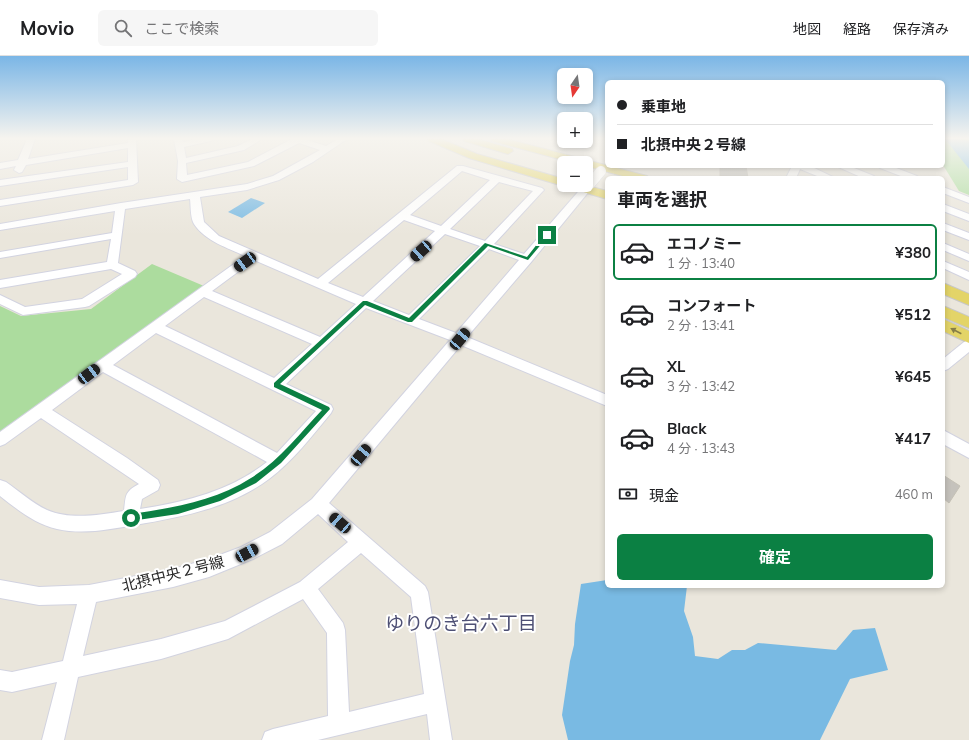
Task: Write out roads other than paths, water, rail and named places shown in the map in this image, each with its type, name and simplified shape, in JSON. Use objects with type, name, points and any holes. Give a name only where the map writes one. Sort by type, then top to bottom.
[{"type":"main road","points":[[523,171],[557,181]]},
{"type":"main road","points":[[593,177],[603,171]]},
{"type":"main road","points":[[609,171],[634,176]]},
{"type":"main road","points":[[593,182],[605,183]]},
{"type":"main road","points":[[593,187],[605,194]]},
{"type":"main road","points":[[945,289],[969,300]]},
{"type":"main road","points":[[945,304],[969,315]]},
{"type":"main road","points":[[945,312],[969,323]]},
{"type":"main road","points":[[945,325],[969,338]]},
{"type":"street","points":[[3,205],[18,171]]},
{"type":"street","points":[[0,184],[84,171]]},
{"type":"street","points":[[3,205],[133,182],[132,171]]},
{"type":"street","points":[[182,171],[182,180],[221,171]]},
{"type":"street","points":[[0,227],[121,206],[235,190],[275,178],[289,171]]},
{"type":"street","points":[[320,284],[457,171]]},
{"type":"street","points":[[410,321],[539,190],[470,171]]},
{"type":"street","points":[[813,171],[825,176]]},
{"type":"street","points":[[853,171],[866,176]]},
{"type":"street","points":[[896,171],[909,176]]},
{"type":"street","points":[[276,385],[497,179]]},
{"type":"street","points":[[945,191],[965,199]]},
{"type":"street","name":"北摂中央２号線","points":[[0,589],[38,596],[89,594],[173,578],[209,568],[240,556],[276,538],[318,504],[528,259],[577,192]]},
{"type":"street","points":[[195,195],[196,216],[205,230],[215,238],[253,256],[320,284],[410,321],[460,339],[605,400]]},
{"type":"street","points":[[945,208],[965,199]]},
{"type":"street","points":[[112,265],[121,206]]},
{"type":"street","points":[[945,208],[969,218]]},
{"type":"street","points":[[403,216],[528,259]]},
{"type":"street","points":[[945,227],[969,237]]},
{"type":"street","points":[[0,255],[116,235]]},
{"type":"street","points":[[945,247],[969,258]]},
{"type":"street","points":[[0,440],[253,256]]},
{"type":"street","points":[[0,284],[112,265],[131,274],[85,303],[23,311],[0,299]]},
{"type":"street","points":[[945,265],[969,276]]},
{"type":"street","points":[[203,292],[322,343]]},
{"type":"street","points":[[0,487],[45,517],[59,521],[75,523],[101,523],[178,510],[220,498],[254,481],[279,461],[326,409],[155,327]]},
{"type":"street","points":[[945,364],[969,345]]},
{"type":"street","points":[[102,365],[279,461]]},
{"type":"street","points":[[41,410],[122,462],[152,485],[134,495],[131,518]]},
{"type":"street","points":[[945,437],[969,452]]},
{"type":"street","points":[[318,504],[419,592],[440,740]]},
{"type":"street","points":[[0,680],[12,682],[162,649],[228,630],[306,588],[361,542]]},
{"type":"street","points":[[306,588],[336,630],[339,724]]},
{"type":"street","points":[[53,740],[72,668],[89,594]]},
{"type":"street","points":[[273,740],[435,702]]},
{"type":"water","points":[[251,198],[265,203],[242,218],[228,212]]},
{"type":"water","points":[[605,580],[605,588],[687,588],[684,611],[693,637],[695,656],[718,659],[732,650],[745,650],[758,643],[836,650],[853,630],[875,628],[888,670],[850,679],[820,740],[568,740],[562,715],[570,661],[574,645],[575,624],[581,584]]},
{"type":"district","name":"ゆりのき台六丁目","points":[[461,623]]}]
